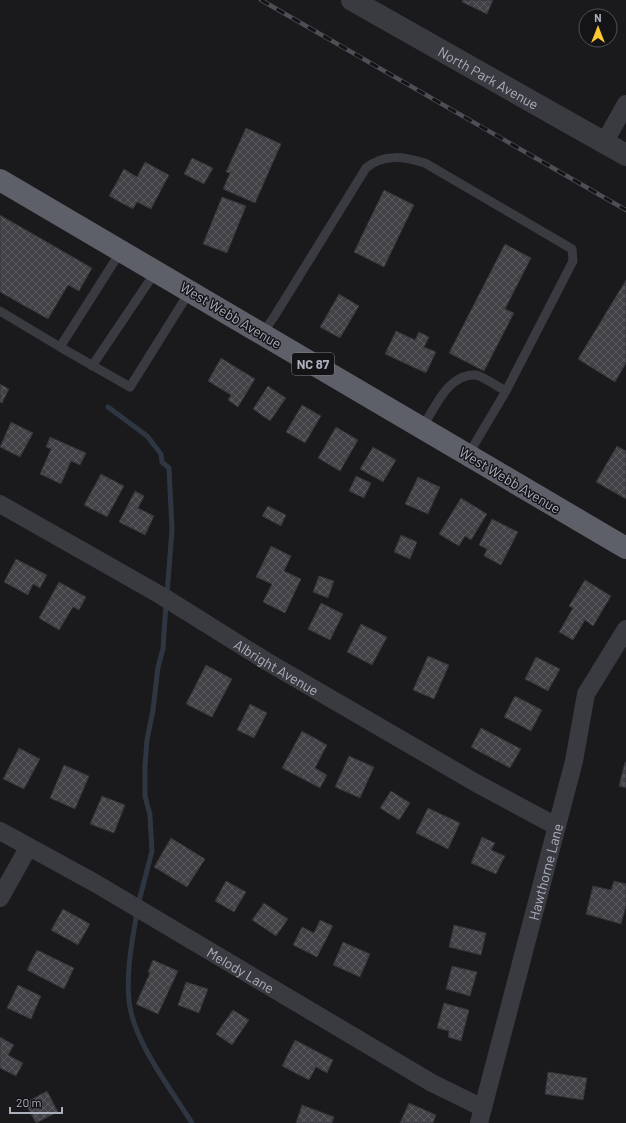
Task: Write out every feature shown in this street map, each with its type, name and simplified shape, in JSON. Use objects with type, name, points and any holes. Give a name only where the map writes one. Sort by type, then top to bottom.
[{"type":"highway","name":"West Webb Avenue","points":[[0,180],[626,547]]},
{"type":"street","name":"North Park Avenue","points":[[352,0],[626,155]]},
{"type":"street","points":[[604,142],[626,104]]},
{"type":"street","name":"Albright Avenue","points":[[0,504],[162,596],[266,661],[476,783],[556,826]]},
{"type":"street","name":"Hawthorne Lane","points":[[481,1116],[574,761],[586,694],[626,629]]},
{"type":"street","name":"Melody Lane","points":[[0,830],[28,848],[95,884],[432,1083],[481,1116]]},
{"type":"street","points":[[0,898],[28,848]]},
{"type":"lane","points":[[262,334],[366,168],[374,161],[389,157],[409,158],[425,163],[572,249],[573,261],[506,391],[468,455]]},
{"type":"lane","points":[[60,347],[121,251]]},
{"type":"lane","points":[[92,366],[156,271]]},
{"type":"lane","points":[[0,312],[130,387],[190,291]]},
{"type":"lane","points":[[422,428],[445,390],[461,377],[478,375],[506,391]]},
{"type":"building","points":[[463,0],[493,0],[487,14],[462,2]]},
{"type":"building","points":[[246,128],[281,144],[255,203],[223,189],[230,173],[226,172]]},
{"type":"building","points":[[192,158],[213,168],[204,184],[184,174]]},
{"type":"building","points":[[145,162],[169,175],[151,209],[137,202],[133,209],[109,196],[124,169],[137,177]]},
{"type":"building","points":[[384,190],[414,205],[384,267],[354,252]]},
{"type":"building","points":[[222,197],[246,206],[227,253],[203,244]]},
{"type":"building","points":[[0,215],[92,268],[79,291],[68,285],[48,319],[0,292]]},
{"type":"building","points":[[505,244],[531,258],[505,309],[514,313],[484,371],[449,353]]},
{"type":"building","points":[[626,280],[626,363],[615,382],[578,359]]},
{"type":"building","points":[[339,294],[359,306],[340,338],[320,327]]},
{"type":"building","points":[[396,331],[415,340],[419,332],[429,337],[424,347],[436,352],[426,373],[385,354]]},
{"type":"building","points":[[221,358],[255,379],[238,407],[228,400],[231,395],[208,381]]},
{"type":"building","points":[[0,384],[9,389],[2,403],[0,402]]},
{"type":"building","points":[[268,386],[286,398],[270,421],[253,409]]},
{"type":"building","points":[[302,405],[321,416],[305,443],[286,432]]},
{"type":"building","points":[[11,422],[33,433],[20,457],[0,447]]},
{"type":"building","points":[[336,427],[358,440],[340,471],[318,458]]},
{"type":"building","points":[[50,437],[86,453],[80,465],[71,461],[61,484],[40,474],[51,449],[46,447]]},
{"type":"building","points":[[617,446],[626,451],[626,499],[596,482]]},
{"type":"building","points":[[373,447],[396,460],[383,482],[360,469]]},
{"type":"building","points":[[101,474],[124,486],[107,517],[84,505]]},
{"type":"building","points":[[356,476],[371,483],[364,498],[349,491]]},
{"type":"building","points":[[418,477],[440,487],[428,514],[405,504]]},
{"type":"building","points":[[135,491],[144,496],[138,508],[154,516],[145,535],[119,522]]},
{"type":"building","points":[[461,498],[487,514],[471,540],[465,536],[459,546],[439,534]]},
{"type":"building","points":[[268,506],[286,515],[281,526],[262,516]]},
{"type":"building","points":[[492,519],[518,532],[501,565],[484,556],[487,549],[479,545]]},
{"type":"building","points":[[401,535],[417,542],[410,559],[394,552]]},
{"type":"building","points":[[271,546],[291,556],[284,571],[301,579],[285,613],[263,602],[272,584],[256,577]]},
{"type":"building","points":[[16,559],[47,575],[40,588],[33,584],[28,595],[4,582]]},
{"type":"building","points":[[319,576],[334,581],[328,598],[313,592]]},
{"type":"building","points":[[585,580],[611,596],[593,626],[585,620],[573,640],[559,632],[573,608],[569,606]]},
{"type":"building","points":[[59,582],[86,597],[79,610],[73,607],[59,630],[39,618]]},
{"type":"building","points":[[321,603],[343,614],[330,640],[308,629]]},
{"type":"building","points":[[361,624],[387,637],[372,665],[347,652]]},
{"type":"building","points":[[428,656],[449,665],[434,699],[413,690]]},
{"type":"building","points":[[536,657],[560,669],[548,691],[525,679]]},
{"type":"building","points":[[206,665],[232,679],[212,717],[186,704]]},
{"type":"building","points":[[515,696],[542,710],[531,731],[504,717]]},
{"type":"building","points":[[250,704],[267,713],[254,738],[237,730]]},
{"type":"building","points":[[481,728],[521,749],[510,768],[471,747]]},
{"type":"building","points":[[302,731],[327,745],[315,768],[327,775],[320,788],[282,768]]},
{"type":"building","points":[[19,748],[40,759],[24,789],[3,779]]},
{"type":"building","points":[[349,756],[374,767],[360,798],[335,787]]},
{"type":"building","points":[[626,762],[626,788],[619,786]]},
{"type":"building","points":[[64,765],[89,776],[75,809],[50,798]]},
{"type":"building","points":[[391,791],[410,803],[399,820],[380,808]]},
{"type":"building","points":[[102,796],[125,805],[114,833],[90,824]]},
{"type":"building","points":[[428,808],[460,823],[448,849],[416,833]]},
{"type":"building","points":[[482,837],[495,843],[491,850],[505,856],[496,874],[471,863]]},
{"type":"building","points":[[171,838],[205,859],[187,887],[154,867]]},
{"type":"building","points":[[226,881],[246,892],[234,912],[215,901]]},
{"type":"building","points":[[614,881],[626,884],[626,906],[621,924],[586,914],[593,886],[611,890]]},
{"type":"building","points":[[264,903],[288,919],[276,936],[252,920]]},
{"type":"building","points":[[63,909],[90,924],[78,945],[51,930]]},
{"type":"building","points":[[320,920],[333,926],[317,957],[293,945],[302,927],[314,933]]},
{"type":"building","points":[[454,925],[486,933],[481,955],[449,947]]},
{"type":"building","points":[[343,942],[370,954],[360,977],[333,965]]},
{"type":"building","points":[[37,950],[74,968],[64,989],[27,970]]},
{"type":"building","points":[[153,960],[178,971],[158,1014],[136,1004],[150,973],[148,972]]},
{"type":"building","points":[[452,966],[477,972],[470,996],[446,989]]},
{"type":"building","points":[[186,982],[208,989],[199,1013],[178,1005]]},
{"type":"building","points":[[18,985],[41,996],[31,1019],[7,1008]]},
{"type":"building","points":[[444,1003],[469,1010],[461,1041],[448,1037],[449,1031],[437,1028]]},
{"type":"building","points":[[233,1010],[249,1020],[232,1045],[216,1034]]},
{"type":"building","points":[[0,1037],[14,1045],[8,1055],[23,1063],[16,1076],[0,1068]]},
{"type":"building","points":[[295,1040],[333,1060],[327,1073],[316,1067],[309,1080],[282,1066]]},
{"type":"building","points":[[548,1072],[587,1078],[583,1100],[545,1094]]},
{"type":"building","points":[[47,1091],[58,1112],[36,1123],[25,1103]]},
{"type":"building","points":[[409,1103],[436,1115],[433,1123],[400,1123]]},
{"type":"building","points":[[302,1105],[334,1117],[332,1123],[296,1123]]},
{"type":"waterway","points":[[108,407],[147,436],[161,454],[162,462],[169,468],[172,529],[167,595]]},
{"type":"waterway","points":[[138,905],[152,851],[150,815],[145,796],[145,766],[147,740],[153,710],[158,667],[163,649],[166,603]]},
{"type":"waterway","points":[[137,912],[128,979],[129,1001],[132,1016],[145,1048],[192,1123]]},
{"type":"railway","points":[[261,0],[626,210]]}]
